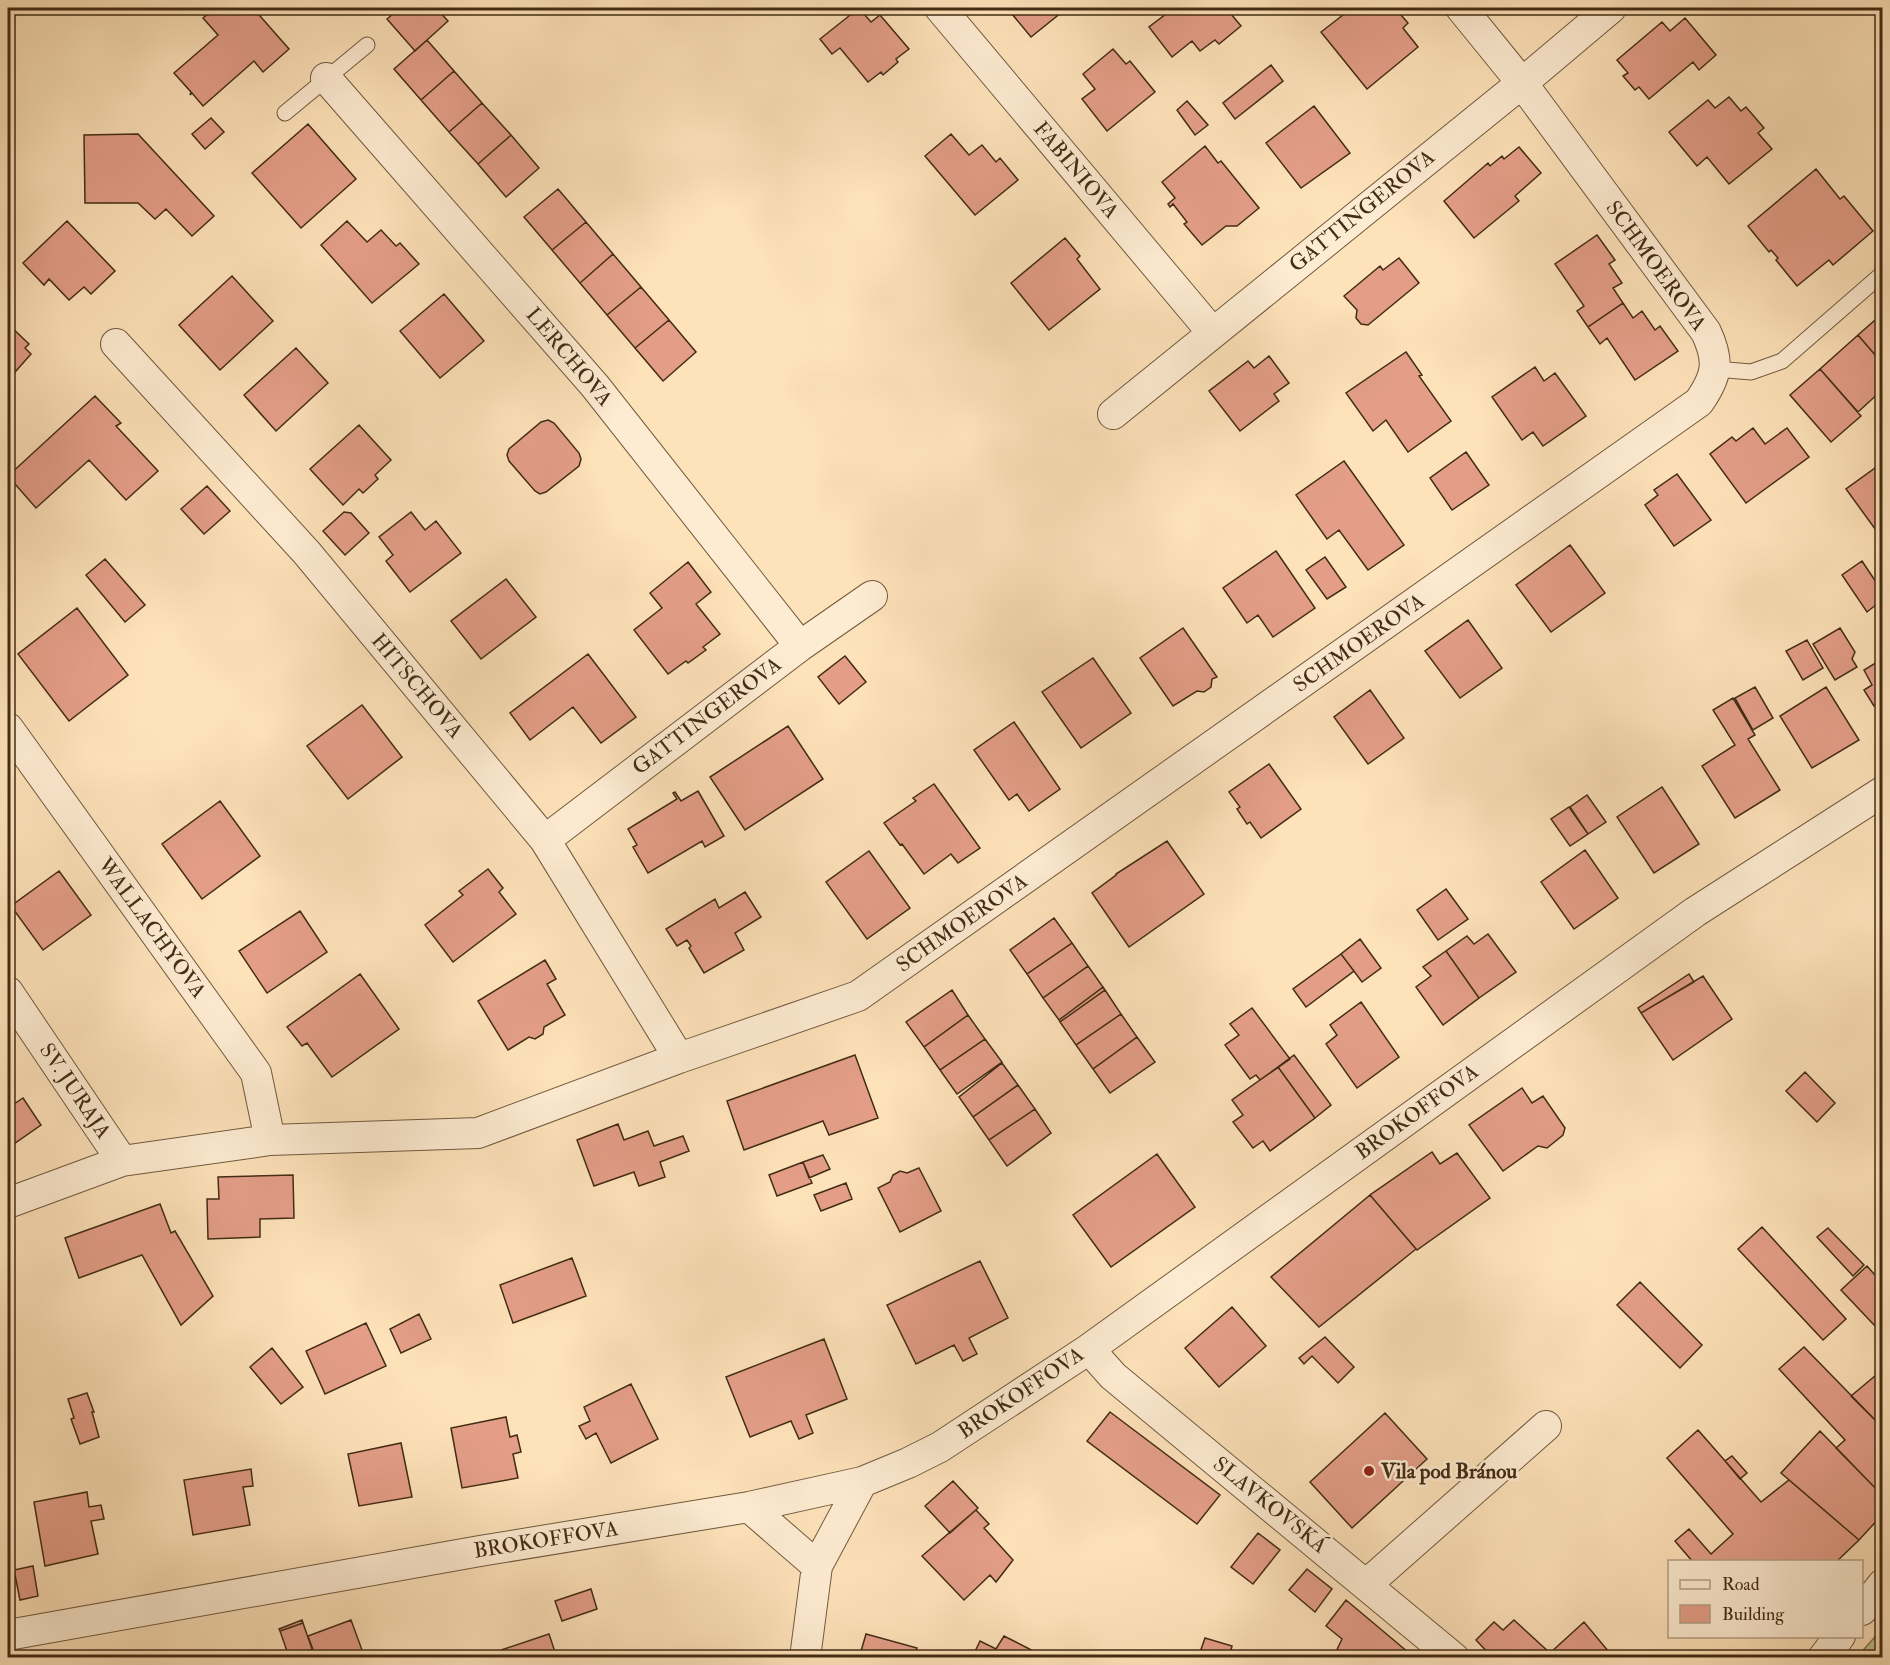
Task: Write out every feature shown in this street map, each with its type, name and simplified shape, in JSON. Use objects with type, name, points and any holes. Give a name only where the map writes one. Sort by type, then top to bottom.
[{"type":"street","name":"FABINIOVA","points":[[940,8],[1212,332]]},
{"type":"street","name":"SCHMOEROVA","points":[[8,1203],[122,1161],[270,1140],[478,1133],[858,996],[1699,402],[1712,383],[1716,369],[1713,348],[1706,332],[1522,83],[1461,8]]},
{"type":"street","name":"GATTINGEROVA","points":[[1113,414],[1522,83],[1611,8]]},
{"type":"street","name":"LERCHOVA","points":[[327,78],[595,386],[800,646]]},
{"type":"street","name":"HITSCHOVA","points":[[116,344],[307,553],[545,840],[679,1059]]},
{"type":"street","name":"GATTINGEROVA","points":[[545,840],[800,646],[872,596]]},
{"type":"street","name":"WALLACHYOVA","points":[[8,728],[256,1073],[270,1140]]},
{"type":"street","name":"BROKOFFOVA","points":[[8,1635],[480,1551],[748,1507],[862,1482],[908,1463],[940,1447],[1089,1348],[1695,912],[1882,792]]},
{"type":"street","name":"SV. JURAJA","points":[[8,992],[122,1161]]},
{"type":"street","name":"SLAVKOVSKÁ","points":[[1089,1348],[1113,1376],[1454,1658]]},
{"type":"street","points":[[1366,1584],[1546,1426]]},
{"type":"street","points":[[805,1658],[817,1566],[862,1482]]},
{"type":"street","points":[[748,1507],[817,1566]]},
{"type":"street","points":[[1863,1609],[1882,1585]]},
{"type":"street","points":[[1823,1658],[1838,1638]]},
{"type":"lane","points":[[285,113],[367,45]]},
{"type":"lane","points":[[1716,369],[1751,372],[1782,361],[1882,274]]},
{"type":"green space","points":[[1882,1629],[1882,1657],[1857,1657]]},
{"type":"building","points":[[215,8],[253,8],[289,49],[263,72],[254,61],[203,106],[192,93],[190,95],[191,92],[174,73],[218,35],[203,18]]},
{"type":"building","points":[[400,8],[436,8],[448,21],[415,51],[387,19]]},
{"type":"building","points":[[859,8],[871,22],[880,15],[909,49],[896,59],[898,62],[883,75],[881,72],[868,82],[840,48],[832,54],[820,39]]},
{"type":"building","points":[[1007,8],[1067,8],[1031,37]]},
{"type":"building","points":[[1174,8],[1226,8],[1241,26],[1219,44],[1215,40],[1200,51],[1192,41],[1172,57],[1149,27]]},
{"type":"building","points":[[1352,8],[1395,8],[1408,23],[1403,28],[1418,47],[1367,89],[1321,32]]},
{"type":"building","points":[[1685,18],[1716,55],[1699,70],[1693,62],[1649,99],[1639,87],[1635,90],[1623,76],[1628,73],[1617,60],[1662,22],[1670,31]]},
{"type":"building","points":[[427,40],[454,71],[421,100],[394,69]]},
{"type":"building","points":[[1113,49],[1126,64],[1130,61],[1155,92],[1107,131],[1082,99],[1095,89],[1083,74]]},
{"type":"building","points":[[1271,65],[1283,81],[1235,119],[1223,103]]},
{"type":"building","points":[[454,71],[482,103],[449,132],[421,100]]},
{"type":"building","points":[[1729,97],[1741,111],[1746,107],[1764,128],[1758,133],[1772,149],[1729,184],[1707,157],[1697,166],[1669,132],[1708,100],[1715,108]]},
{"type":"building","points":[[1187,101],[1208,125],[1195,135],[1177,110]]},
{"type":"building","points":[[482,103],[511,135],[478,164],[449,132]]},
{"type":"building","points":[[1314,106],[1350,153],[1301,188],[1266,143]]},
{"type":"building","points":[[211,118],[224,132],[205,149],[192,134]]},
{"type":"building","points":[[308,124],[356,179],[301,228],[252,173]]},
{"type":"building","points":[[138,134],[214,216],[192,236],[166,209],[155,219],[138,203],[85,203],[84,135]]},
{"type":"building","points":[[951,134],[969,155],[982,145],[996,162],[1000,158],[1018,180],[975,215],[925,156]]},
{"type":"building","points":[[511,135],[539,168],[506,197],[478,164]]},
{"type":"building","points":[[1205,146],[1218,163],[1221,161],[1259,208],[1237,226],[1226,226],[1202,245],[1184,224],[1187,222],[1173,204],[1170,207],[1168,204],[1175,198],[1162,182]]},
{"type":"building","points":[[1519,147],[1541,173],[1515,196],[1519,201],[1474,238],[1444,201],[1488,163],[1490,166],[1502,156],[1504,159]]},
{"type":"building","points":[[1816,169],[1840,199],[1844,196],[1873,231],[1833,265],[1829,260],[1797,286],[1776,260],[1778,258],[1771,250],[1769,252],[1748,226]]},
{"type":"building","points":[[558,189],[586,222],[552,250],[524,217]]},
{"type":"building","points":[[67,221],[115,271],[91,294],[84,287],[69,300],[49,279],[44,285],[23,263]]},
{"type":"building","points":[[347,221],[367,242],[381,230],[396,246],[400,243],[419,264],[372,303],[321,245]]},
{"type":"building","points":[[586,222],[613,254],[580,283],[552,250]]},
{"type":"building","points":[[1597,235],[1615,260],[1609,264],[1622,283],[1613,288],[1623,303],[1588,327],[1577,311],[1584,306],[1555,264]]},
{"type":"building","points":[[1065,238],[1080,256],[1077,259],[1100,289],[1049,330],[1011,283]]},
{"type":"building","points":[[613,254],[641,287],[607,315],[580,283]]},
{"type":"building","points":[[1399,258],[1419,283],[1368,325],[1361,324],[1356,318],[1357,310],[1344,296],[1380,266],[1383,270]]},
{"type":"building","points":[[232,276],[273,321],[220,370],[179,325]]},
{"type":"building","points":[[641,287],[669,320],[635,348],[607,315]]},
{"type":"building","points":[[444,294],[484,341],[440,378],[400,331]]},
{"type":"building","points":[[1623,303],[1633,318],[1642,311],[1655,330],[1660,326],[1678,351],[1635,380],[1607,338],[1600,344],[1588,327]]},
{"type":"building","points":[[1882,314],[1882,363],[1858,335]]},
{"type":"building","points":[[669,320],[696,352],[663,381],[635,348]]},
{"type":"building","points":[[8,324],[29,344],[25,348],[31,354],[8,380]]},
{"type":"building","points":[[1858,335],[1882,363],[1882,390],[1858,412],[1820,369]]},
{"type":"building","points":[[296,348],[328,383],[276,431],[244,395]]},
{"type":"building","points":[[1406,352],[1422,375],[1419,376],[1451,421],[1408,452],[1386,420],[1373,431],[1346,393]]},
{"type":"building","points":[[1269,356],[1289,383],[1274,394],[1279,401],[1240,431],[1209,391],[1248,361],[1254,368]]},
{"type":"building","points":[[1535,367],[1544,381],[1555,373],[1586,416],[1543,446],[1533,432],[1522,440],[1492,397]]},
{"type":"building","points":[[1820,369],[1861,416],[1831,442],[1790,395]]},
{"type":"building","points":[[95,396],[121,423],[116,426],[158,471],[126,500],[89,460],[36,508],[8,476]]},
{"type":"building","points":[[548,420],[554,423],[579,453],[581,459],[579,466],[546,492],[540,494],[509,461],[507,455],[509,449],[541,422]]},
{"type":"building","points":[[359,425],[391,460],[375,475],[378,479],[363,493],[359,489],[343,505],[310,469]]},
{"type":"building","points":[[1753,428],[1765,444],[1787,428],[1809,457],[1746,503],[1710,454],[1732,437],[1736,441]]},
{"type":"building","points":[[1466,452],[1489,485],[1452,510],[1430,478]]},
{"type":"building","points":[[1344,461],[1404,545],[1368,570],[1339,530],[1327,539],[1296,495]]},
{"type":"building","points":[[1882,463],[1882,536],[1881,537],[1846,489]]},
{"type":"building","points":[[1677,474],[1711,520],[1674,546],[1645,505],[1658,495],[1654,490]]},
{"type":"building","points":[[207,486],[230,511],[204,534],[181,509]]},
{"type":"building","points":[[344,512],[351,513],[369,533],[345,555],[323,531]]},
{"type":"building","points":[[411,512],[425,530],[436,521],[461,553],[410,592],[386,561],[393,555],[379,537]]},
{"type":"building","points":[[1570,545],[1605,593],[1551,632],[1516,585]]},
{"type":"building","points":[[1276,551],[1315,608],[1273,637],[1258,615],[1247,623],[1223,588]]},
{"type":"building","points":[[1325,557],[1346,587],[1327,599],[1306,570]]},
{"type":"building","points":[[105,559],[145,605],[125,622],[86,575]]},
{"type":"building","points":[[1862,561],[1882,591],[1882,600],[1867,612],[1842,575]]},
{"type":"building","points":[[688,562],[711,592],[696,604],[720,634],[703,647],[706,650],[668,674],[634,630],[662,608],[650,593]]},
{"type":"building","points":[[506,579],[536,617],[481,659],[451,621]]},
{"type":"building","points":[[77,608],[128,675],[69,721],[18,654]]},
{"type":"building","points":[[1468,620],[1502,668],[1460,698],[1425,651]]},
{"type":"building","points":[[1183,628],[1217,677],[1212,679],[1211,687],[1204,692],[1197,691],[1173,706],[1140,658]]},
{"type":"building","points":[[1840,628],[1855,652],[1852,659],[1857,667],[1835,680],[1813,644]]},
{"type":"building","points":[[1807,640],[1823,668],[1803,680],[1786,651]]},
{"type":"building","points":[[588,654],[636,717],[601,743],[573,707],[530,740],[510,713]]},
{"type":"building","points":[[845,656],[866,682],[839,704],[818,677]]},
{"type":"building","points":[[1093,658],[1131,713],[1081,748],[1042,692]]},
{"type":"building","points":[[1882,659],[1882,702],[1874,706],[1864,690],[1872,685],[1864,670]]},
{"type":"building","points":[[1755,687],[1773,718],[1753,730],[1735,698]]},
{"type":"building","points":[[1826,687],[1859,740],[1812,768],[1780,716]]},
{"type":"building","points":[[1370,690],[1404,738],[1368,764],[1334,717]]},
{"type":"building","points":[[1733,698],[1755,735],[1748,739],[1780,790],[1735,818],[1702,766],[1735,745],[1713,710]]},
{"type":"building","points":[[362,705],[402,757],[348,799],[307,746]]},
{"type":"building","points":[[1014,722],[1060,789],[1029,811],[1017,794],[1009,800],[974,750]]},
{"type":"building","points":[[788,726],[823,779],[745,830],[710,777]]},
{"type":"building","points":[[1269,764],[1301,809],[1261,838],[1250,822],[1247,824],[1237,809],[1240,807],[1229,792]]},
{"type":"building","points":[[934,784],[980,848],[958,863],[951,854],[924,874],[884,823],[916,801],[913,798]]},
{"type":"building","points":[[1662,787],[1699,844],[1654,873],[1617,817]]},
{"type":"building","points":[[698,791],[724,836],[705,847],[702,841],[648,873],[633,847],[637,845],[628,829],[677,799],[673,793],[675,792],[681,801]]},
{"type":"building","points":[[1587,795],[1606,822],[1588,834],[1570,807]]},
{"type":"building","points":[[220,801],[260,856],[202,899],[162,844]]},
{"type":"building","points":[[1569,807],[1588,834],[1570,846],[1551,819]]},
{"type":"building","points":[[1167,841],[1204,894],[1129,947],[1092,893],[1116,874]]},
{"type":"building","points":[[1585,850],[1618,898],[1574,929],[1541,882]]},
{"type":"building","points":[[869,851],[910,908],[867,939],[826,882]]},
{"type":"building","points":[[488,869],[503,888],[499,892],[516,914],[453,962],[425,925],[463,895],[459,891]]},
{"type":"building","points":[[59,871],[91,915],[43,950],[11,906]]},
{"type":"building","points":[[1446,889],[1468,919],[1438,940],[1417,910]]},
{"type":"building","points":[[745,892],[761,917],[735,933],[744,950],[704,973],[689,948],[691,946],[687,940],[677,946],[666,929],[715,899],[719,908]]},
{"type":"building","points":[[300,911],[327,952],[267,993],[239,951]]},
{"type":"building","points":[[1054,918],[1072,943],[1027,974],[1010,950]]},
{"type":"building","points":[[1488,934],[1516,972],[1479,998],[1446,951],[1467,936],[1474,944]]},
{"type":"building","points":[[1360,939],[1381,968],[1362,982],[1341,954]]},
{"type":"building","points":[[1072,943],[1088,966],[1043,998],[1027,974]]},
{"type":"building","points":[[1446,951],[1479,998],[1443,1025],[1416,987],[1431,976],[1423,967]]},
{"type":"building","points":[[1341,954],[1354,971],[1306,1007],[1293,989]]},
{"type":"building","points":[[545,960],[556,979],[547,984],[565,1015],[544,1027],[543,1034],[535,1039],[529,1037],[508,1050],[478,1001]]},
{"type":"building","points":[[1088,966],[1103,987],[1059,1020],[1043,998]]},
{"type":"building","points":[[360,974],[399,1029],[332,1077],[307,1043],[302,1046],[287,1027]]},
{"type":"building","points":[[1689,974],[1694,982],[1641,1013],[1638,1008]]},
{"type":"building","points":[[1703,976],[1732,1019],[1673,1060],[1641,1013]]},
{"type":"building","points":[[1103,987],[1105,990],[1060,1022],[1059,1020]]},
{"type":"building","points":[[952,990],[968,1015],[924,1047],[906,1022]]},
{"type":"building","points":[[1105,990],[1121,1014],[1076,1045],[1060,1022]]},
{"type":"building","points":[[1361,1002],[1399,1057],[1357,1088],[1326,1044],[1337,1035],[1330,1025]]},
{"type":"building","points":[[1252,1008],[1290,1059],[1260,1080],[1256,1075],[1250,1079],[1225,1045],[1239,1035],[1230,1024]]},
{"type":"building","points":[[1121,1014],[1137,1037],[1093,1069],[1076,1045]]},
{"type":"building","points":[[968,1015],[985,1039],[940,1070],[924,1047]]},
{"type":"building","points":[[1137,1037],[1155,1062],[1110,1093],[1093,1069]]},
{"type":"building","points":[[985,1039],[1002,1062],[957,1094],[940,1070]]},
{"type":"building","points":[[855,1055],[878,1118],[829,1135],[823,1121],[744,1150],[727,1101]]},
{"type":"building","points":[[1294,1055],[1331,1105],[1315,1118],[1278,1067]]},
{"type":"building","points":[[1002,1063],[1018,1085],[973,1117],[959,1097]]},
{"type":"building","points":[[1278,1067],[1315,1118],[1270,1151],[1263,1141],[1253,1148],[1233,1122],[1243,1115],[1232,1100]]},
{"type":"building","points":[[1805,1072],[1835,1103],[1817,1122],[1786,1091]]},
{"type":"building","points":[[1018,1085],[1035,1109],[989,1140],[973,1117]]},
{"type":"building","points":[[1522,1088],[1532,1103],[1543,1096],[1565,1128],[1563,1135],[1547,1148],[1538,1146],[1503,1171],[1469,1125]]},
{"type":"building","points":[[23,1098],[41,1125],[8,1148],[8,1100],[11,1106]]},
{"type":"building","points":[[1882,1108],[1882,1120],[1876,1114]]},
{"type":"building","points":[[1035,1109],[1051,1133],[1007,1166],[989,1140]]},
{"type":"building","points":[[618,1124],[624,1140],[648,1131],[654,1146],[683,1136],[689,1151],[660,1162],[665,1177],[639,1186],[634,1172],[594,1186],[577,1140]]},
{"type":"building","points":[[1432,1152],[1440,1164],[1457,1153],[1490,1198],[1417,1250],[1370,1195]]},
{"type":"building","points":[[1157,1154],[1195,1207],[1111,1267],[1073,1215]]},
{"type":"building","points":[[823,1155],[830,1169],[809,1178],[803,1162]]},
{"type":"building","points":[[803,1162],[812,1183],[777,1196],[769,1175]]},
{"type":"building","points":[[919,1168],[941,1211],[900,1232],[878,1188],[890,1182],[893,1175],[900,1171],[907,1173]]},
{"type":"building","points":[[293,1175],[294,1218],[260,1219],[260,1237],[208,1239],[207,1199],[219,1199],[218,1177]]},
{"type":"building","points":[[846,1183],[852,1199],[821,1211],[814,1195]]},
{"type":"building","points":[[1370,1195],[1416,1249],[1319,1327],[1271,1277]]},
{"type":"building","points":[[160,1204],[171,1233],[175,1231],[213,1296],[181,1325],[142,1255],[79,1278],[65,1238]]},
{"type":"building","points":[[1762,1227],[1846,1319],[1823,1340],[1738,1249]]},
{"type":"building","points":[[1828,1228],[1864,1265],[1853,1276],[1817,1237]]},
{"type":"building","points":[[572,1258],[586,1296],[513,1323],[500,1285]]},
{"type":"building","points":[[980,1261],[1008,1318],[969,1338],[977,1354],[963,1361],[954,1345],[916,1364],[887,1305]]},
{"type":"building","points":[[1867,1266],[1882,1283],[1882,1319],[1875,1326],[1841,1290]]},
{"type":"building","points":[[1640,1282],[1702,1345],[1680,1368],[1617,1305]]},
{"type":"building","points":[[1232,1307],[1266,1346],[1219,1387],[1185,1348]]},
{"type":"building","points":[[419,1314],[431,1339],[401,1353],[390,1329]]},
{"type":"building","points":[[366,1323],[386,1366],[325,1394],[306,1351]]},
{"type":"building","points":[[1325,1337],[1354,1367],[1338,1383],[1312,1356],[1304,1364],[1299,1358]]},
{"type":"building","points":[[824,1339],[847,1399],[806,1415],[813,1433],[799,1439],[791,1421],[750,1437],[726,1377]]},
{"type":"building","points":[[1804,1347],[1882,1427],[1882,1495],[1836,1448],[1845,1440],[1779,1369]]},
{"type":"building","points":[[272,1348],[303,1387],[281,1404],[250,1367]]},
{"type":"building","points":[[1882,1370],[1882,1427],[1851,1396]]},
{"type":"building","points":[[631,1384],[658,1439],[611,1463],[596,1433],[586,1439],[579,1426],[590,1421],[584,1407]]},
{"type":"building","points":[[87,1393],[99,1437],[80,1444],[71,1419],[74,1418],[68,1399]]},
{"type":"building","points":[[1110,1412],[1220,1495],[1197,1524],[1087,1441]]},
{"type":"building","name":"Vila pod Bránou","points":[[1385,1413],[1427,1459],[1352,1528],[1310,1482]]},
{"type":"building","points":[[506,1417],[510,1437],[517,1435],[521,1452],[513,1454],[518,1478],[462,1488],[451,1428]]},
{"type":"building","points":[[1698,1430],[1761,1502],[1789,1480],[1859,1540],[1838,1560],[1691,1560],[1675,1541],[1689,1529],[1711,1554],[1733,1534],[1667,1458]]},
{"type":"building","points":[[1820,1431],[1882,1495],[1882,1515],[1859,1540],[1781,1473]]},
{"type":"building","points":[[401,1443],[412,1497],[359,1506],[348,1454]]},
{"type":"building","points":[[1732,1456],[1747,1473],[1740,1479],[1725,1461]]},
{"type":"building","points":[[251,1469],[253,1486],[243,1487],[250,1525],[193,1535],[184,1480]]},
{"type":"building","points":[[953,1481],[978,1508],[950,1533],[925,1506]]},
{"type":"building","points":[[87,1492],[89,1507],[101,1505],[104,1519],[91,1521],[98,1554],[45,1566],[34,1502]]},
{"type":"building","points":[[976,1510],[989,1524],[984,1528],[1013,1560],[996,1582],[990,1575],[964,1600],[922,1556]]},
{"type":"building","points":[[1258,1533],[1280,1550],[1253,1584],[1231,1567]]},
{"type":"building","points":[[33,1566],[38,1596],[20,1600],[14,1570]]},
{"type":"building","points":[[1307,1569],[1332,1589],[1315,1612],[1289,1590]]},
{"type":"building","points":[[591,1589],[597,1609],[562,1621],[555,1601]]},
{"type":"building","points":[[1346,1600],[1415,1658],[1333,1658],[1342,1639],[1326,1626]]},
{"type":"building","points":[[302,1620],[303,1623],[280,1631],[279,1629]]},
{"type":"building","points":[[351,1620],[362,1650],[343,1658],[316,1658],[308,1636]]},
{"type":"building","points":[[1514,1620],[1550,1653],[1584,1622],[1614,1658],[1493,1658],[1476,1640],[1494,1622],[1503,1630]]},
{"type":"building","points":[[303,1623],[312,1649],[289,1657],[280,1631]]},
{"type":"building","points":[[549,1634],[557,1658],[503,1658],[501,1650]]},
{"type":"building","points":[[866,1634],[917,1648],[914,1658],[859,1658]]},
{"type":"building","points":[[1004,1636],[1047,1658],[972,1658],[980,1641],[996,1649]]},
{"type":"building","points":[[1205,1638],[1232,1646],[1229,1658],[1198,1658]]},
{"type":"place","name":"Vila pod Bránou","points":[[1369,1471]]}]
